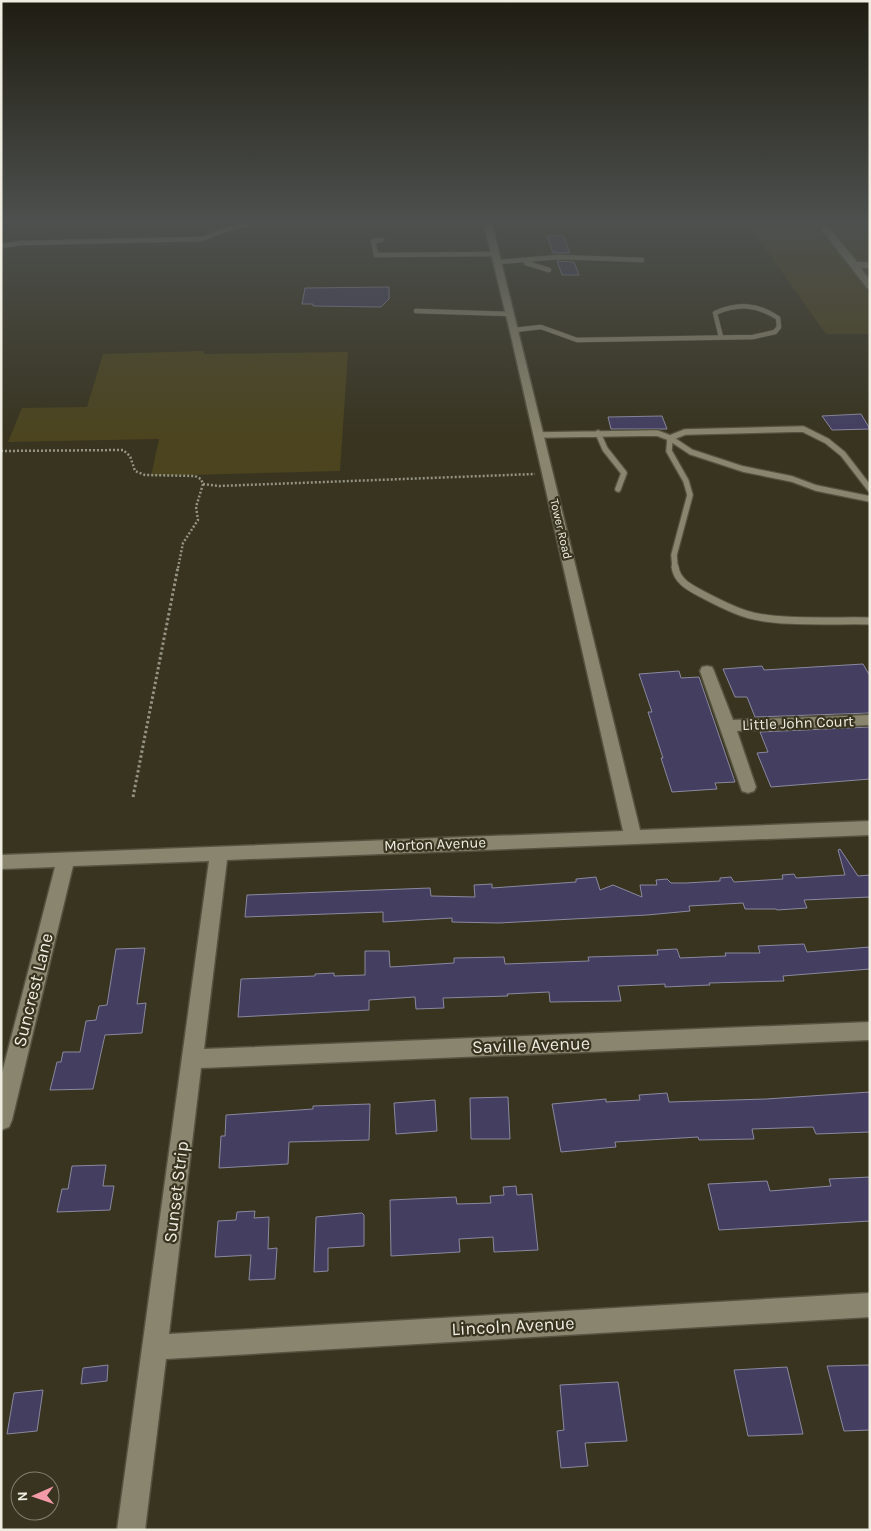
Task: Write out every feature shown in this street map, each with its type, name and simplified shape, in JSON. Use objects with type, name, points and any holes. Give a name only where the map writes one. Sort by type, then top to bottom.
[{"type":"street","name":"Tower Road","points":[[505,291],[633,837]]},
{"type":"street","name":"Little John Court","points":[[707,671],[748,787]]},
{"type":"street","name":"Little John Court","points":[[727,726],[870,720]]},
{"type":"street","name":"Morton Avenue","points":[[1,862],[870,828]]},
{"type":"street","name":"Sunset Strip","points":[[131,1530],[219,853]]},
{"type":"street","name":"Suncrest Lane","points":[[1,1120],[66,860]]},
{"type":"street","name":"Saville Avenue","points":[[193,1059],[870,1031]]},
{"type":"street","name":"Lincoln Avenue","points":[[156,1347],[870,1305]]},
{"type":"lane","points":[[514,330],[541,327],[577,340],[594,340],[721,337],[753,336],[775,332],[779,327],[778,318],[758,307],[729,306],[715,313],[721,337]]},
{"type":"lane","points":[[416,311],[458,314],[511,314]]},
{"type":"lane","points":[[670,438],[685,432],[789,427],[802,429],[819,436],[843,454],[870,489]]},
{"type":"lane","points":[[598,433],[605,449],[624,473],[618,489]]},
{"type":"lane","points":[[539,434],[657,433],[670,438],[691,452],[743,469],[792,479],[816,488],[870,499]]},
{"type":"lane","points":[[670,438],[669,451],[686,481],[690,496],[674,555],[676,573],[684,585],[720,604],[748,615],[779,619],[870,621]]},
{"type":"path","points":[[1,451],[123,450],[128,451],[132,457],[135,471],[145,475],[195,476],[201,479],[203,484],[196,506],[198,520],[183,543],[133,797]]},
{"type":"path","points":[[203,484],[219,486],[548,474]]},
{"type":"shaded area","points":[[796,291],[870,291],[870,334],[826,334]]},
{"type":"shaded area","points":[[204,351],[204,354],[348,352],[340,471],[151,476],[159,439],[8,442],[22,408],[87,407],[103,354]]},
{"type":"building","points":[[304,291],[389,291],[389,299],[381,307],[313,306],[313,304],[302,304]]},
{"type":"building","points":[[861,414],[870,429],[832,430],[822,416]]},
{"type":"building","points":[[662,416],[667,429],[611,429],[608,417]]},
{"type":"building","points":[[863,664],[870,676],[870,713],[755,717],[747,697],[735,697],[723,669],[762,666],[764,670]]},
{"type":"building","points":[[679,671],[681,678],[699,677],[735,782],[715,783],[717,789],[672,792],[648,712],[652,712],[639,674]]},
{"type":"building","points":[[870,727],[870,779],[771,787],[757,753],[768,752],[760,732]]},
{"type":"building","points":[[840,849],[858,876],[870,875],[870,897],[804,900],[807,908],[777,910],[745,909],[743,903],[689,906],[690,911],[647,915],[499,923],[452,922],[452,918],[383,922],[383,912],[245,917],[247,895],[430,888],[431,896],[475,897],[474,885],[492,884],[492,888],[576,882],[576,879],[596,877],[600,890],[613,885],[642,897],[640,885],[657,885],[656,880],[667,879],[671,883],[686,883],[720,881],[720,878],[731,877],[734,882],[783,879],[782,875],[794,874],[796,878],[845,875],[838,850]]},
{"type":"building","points":[[804,944],[807,952],[870,947],[870,969],[783,976],[784,981],[709,983],[710,985],[665,987],[665,984],[618,986],[621,1001],[550,1002],[549,992],[507,994],[508,996],[443,998],[444,1008],[416,1009],[415,997],[369,1000],[369,1010],[238,1017],[241,979],[315,976],[315,974],[334,973],[334,976],[365,975],[365,951],[389,951],[390,967],[454,963],[454,958],[504,957],[505,964],[589,961],[588,957],[658,955],[657,950],[677,949],[680,958],[726,956],[725,953],[760,953],[758,946]]},
{"type":"building","points":[[145,948],[137,1004],[146,1003],[142,1033],[105,1035],[93,1089],[50,1090],[57,1062],[61,1062],[63,1052],[80,1052],[86,1021],[96,1020],[99,1006],[107,1005],[116,949]]},
{"type":"building","points":[[870,1092],[870,1132],[816,1134],[813,1127],[752,1129],[754,1139],[699,1140],[698,1137],[615,1142],[616,1147],[561,1152],[552,1104],[606,1099],[606,1102],[640,1100],[639,1095],[667,1093],[669,1102],[766,1099]]},
{"type":"building","points":[[508,1097],[510,1139],[471,1139],[470,1098]]},
{"type":"building","points":[[435,1100],[437,1131],[396,1134],[394,1103]]},
{"type":"building","points":[[370,1104],[369,1140],[289,1142],[288,1164],[219,1168],[221,1136],[225,1136],[226,1115],[313,1109],[313,1106]]},
{"type":"building","points":[[106,1165],[103,1186],[114,1186],[110,1210],[57,1212],[62,1189],[68,1189],[72,1166]]},
{"type":"building","points":[[870,1177],[870,1221],[719,1230],[708,1184],[767,1181],[770,1191],[831,1186],[829,1179]]},
{"type":"building","points":[[516,1186],[517,1195],[532,1194],[538,1250],[494,1252],[493,1237],[459,1239],[460,1252],[391,1256],[390,1200],[456,1197],[457,1204],[491,1203],[490,1196],[504,1195],[503,1187]]},
{"type":"building","points":[[255,1211],[254,1218],[269,1217],[268,1249],[277,1248],[275,1279],[249,1280],[251,1255],[215,1257],[218,1221],[236,1220],[237,1212]]},
{"type":"building","points":[[362,1213],[364,1215],[364,1246],[328,1248],[328,1271],[314,1272],[316,1217]]},
{"type":"building","points":[[108,1365],[107,1381],[81,1384],[83,1368]]},
{"type":"building","points":[[870,1365],[870,1430],[844,1431],[827,1366]]},
{"type":"building","points":[[787,1367],[803,1434],[748,1436],[734,1370]]},
{"type":"building","points":[[618,1382],[627,1441],[585,1443],[588,1466],[561,1468],[557,1431],[564,1430],[560,1385]]},
{"type":"building","points":[[43,1390],[37,1431],[7,1434],[14,1393]]}]
